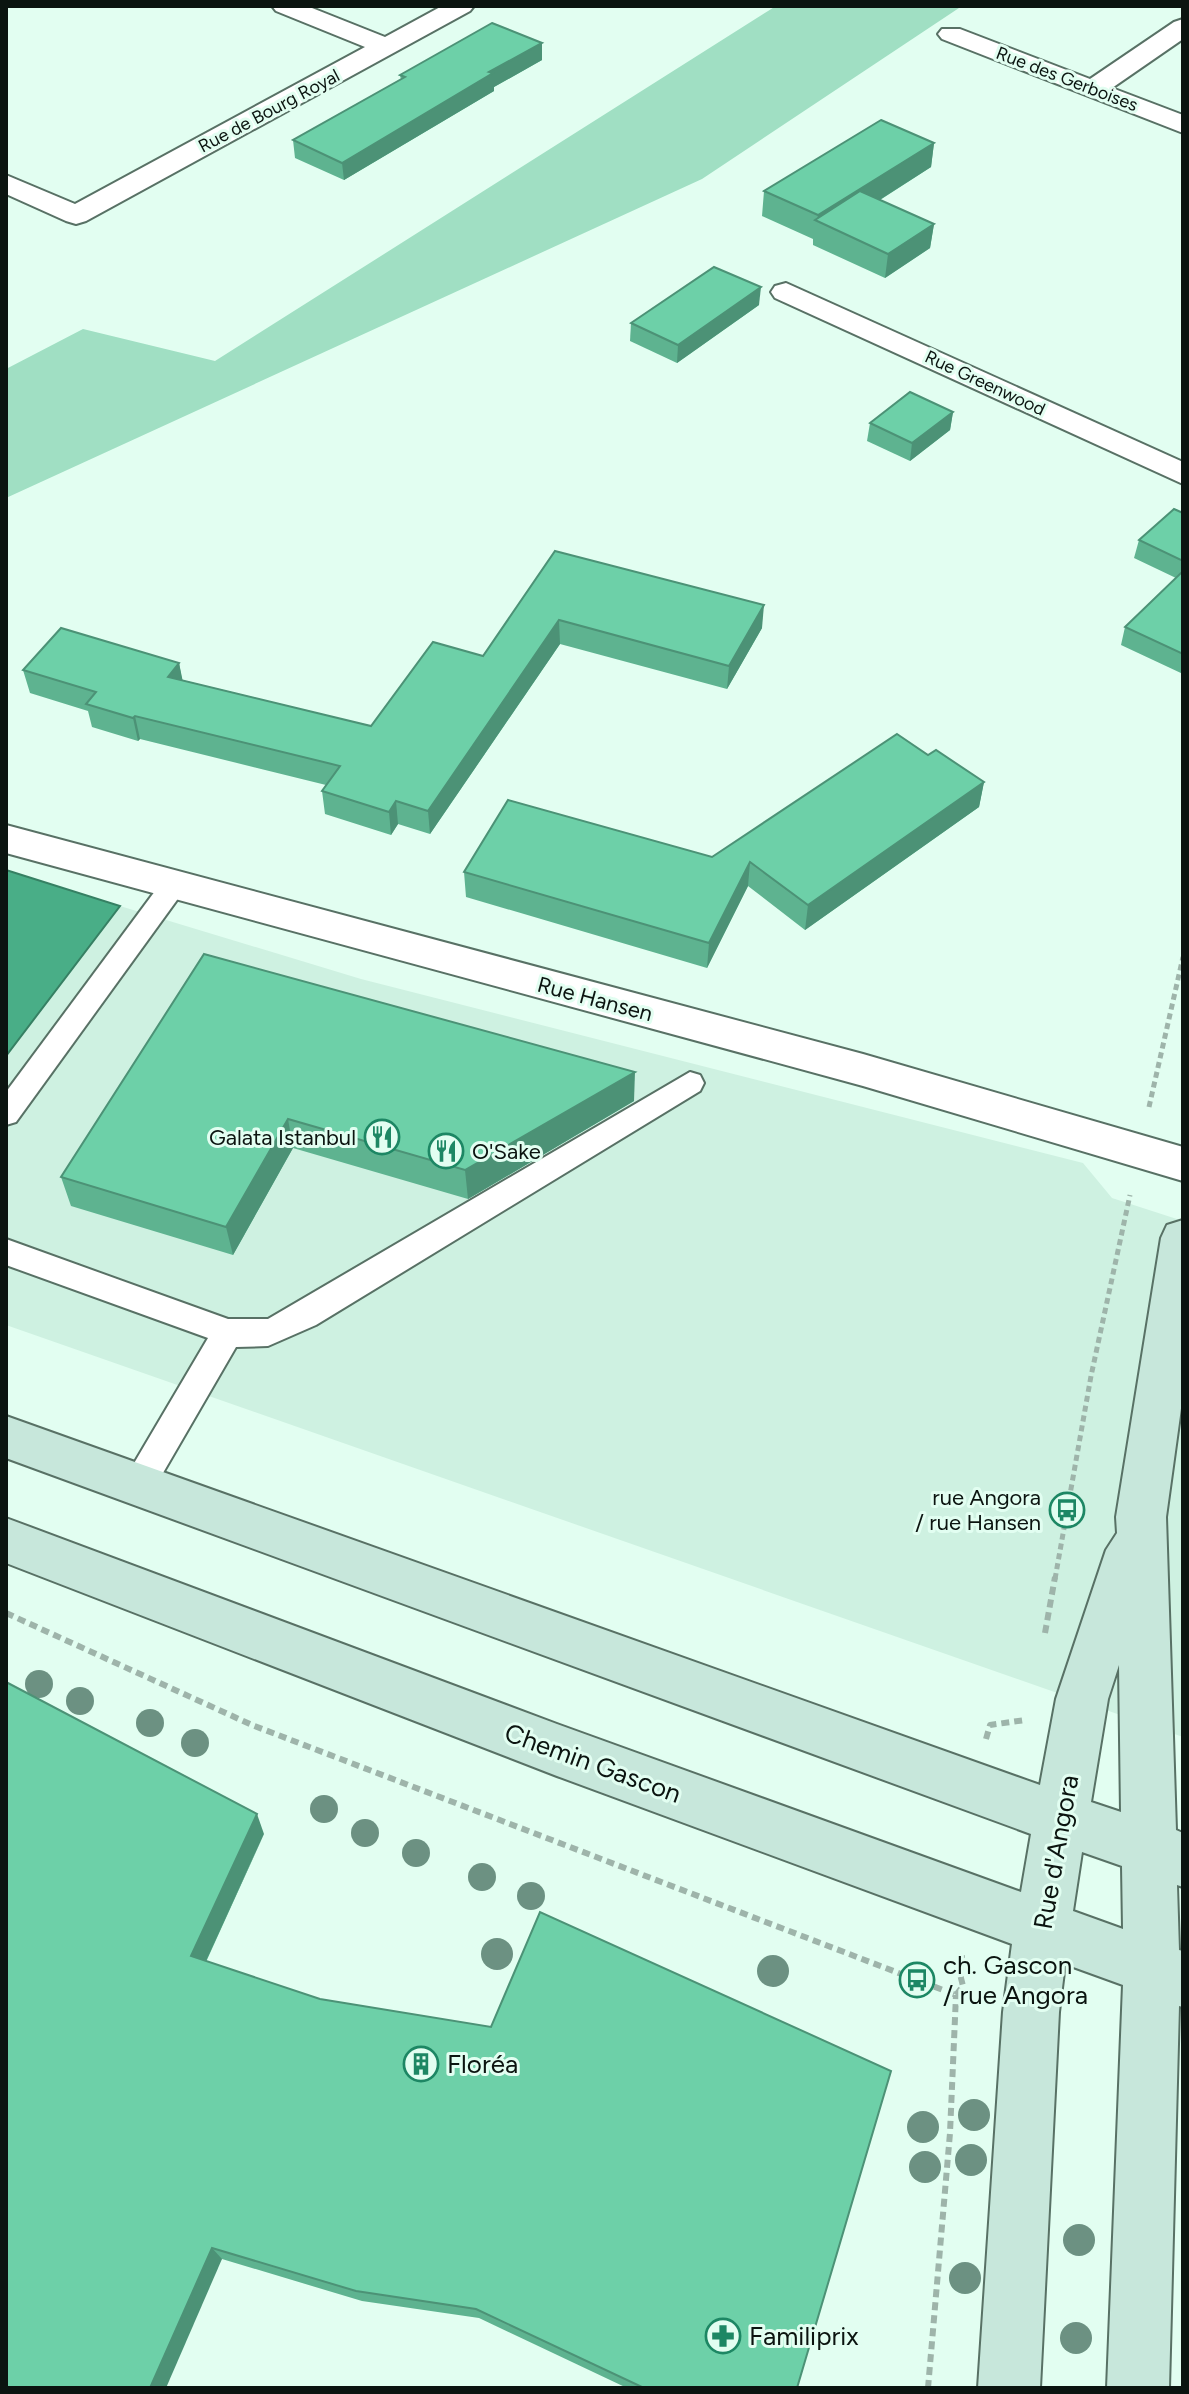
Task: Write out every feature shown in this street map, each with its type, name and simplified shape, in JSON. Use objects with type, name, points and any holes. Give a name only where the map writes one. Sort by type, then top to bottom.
[{"type":"main road","name":"Rue d'Angora","points":[[1009,2388],[1031,2012],[1042,1928],[1082,1699],[1141,1517],[1183,1238]]},
{"type":"main road","points":[[6,1437],[137,1487],[1166,1854]]},
{"type":"main road","name":"Rue d'Angora","points":[[1138,2388],[1168,1974],[1166,1854],[1141,1517]]},
{"type":"main road","name":"Chemin Gascon","points":[[6,1540],[528,1739],[1168,1974]]},
{"type":"street","points":[[285,6],[387,47]]},
{"type":"street","name":"Rue de Bourg Royal","points":[[6,183],[76,215],[461,6]]},
{"type":"street","points":[[1093,89],[1183,27]]},
{"type":"street","name":"Rue des Gerboises","points":[[951,34],[1183,125]]},
{"type":"street","name":"Rue Greenwood","points":[[786,292],[1183,474]]},
{"type":"street","name":"Rue Hansen","points":[[6,839],[818,1057],[1183,1164]]},
{"type":"lane","points":[[6,1114],[173,886]]},
{"type":"lane","points":[[6,1252],[228,1332],[256,1335],[287,1327],[690,1083]]},
{"type":"lane","points":[[137,1487],[228,1332]]},
{"type":"path","points":[[1146,1119],[1183,957]]},
{"type":"path","points":[[1045,1635],[1091,1376],[1132,1186]]},
{"type":"path","points":[[6,1613],[252,1725],[956,1995]]},
{"type":"path","points":[[987,1736],[990,1725],[1026,1720],[1029,1706]]},
{"type":"path","points":[[928,2388],[950,2133],[956,1995],[963,1986]]},
{"type":"shaded area","points":[[776,6],[962,6],[702,179],[6,498],[6,369],[83,329],[215,361]]},
{"type":"shaded area","points":[[6,870],[120,906],[6,1056]]},
{"type":"shaded area","points":[[120,906],[361,979],[1083,1163],[1112,1198],[1183,1221],[1183,1737],[6,1325],[6,1056]]},
{"type":"building","points":[[492,23],[542,43],[489,72],[493,73],[342,163],[293,140],[405,77],[400,75]]},
{"type":"building","points":[[881,120],[934,143],[818,215],[764,191]]},
{"type":"building","points":[[860,191],[934,224],[888,254],[815,220]]},
{"type":"building","points":[[714,267],[761,287],[678,345],[631,323]]},
{"type":"building","points":[[910,392],[953,412],[912,443],[870,423]]},
{"type":"building","points":[[1174,509],[1183,513],[1183,561],[1139,540]]},
{"type":"building","points":[[555,551],[764,605],[729,666],[559,620],[428,811],[396,801],[389,812],[322,791],[340,766],[135,716],[133,718],[86,704],[96,692],[23,670],[61,628],[179,663],[168,677],[371,726],[433,642],[483,656]]},
{"type":"building","points":[[1183,571],[1183,654],[1125,627]]},
{"type":"building","points":[[897,734],[928,755],[936,750],[984,782],[808,905],[750,862],[709,943],[464,872],[508,800],[712,857]]},
{"type":"building","points":[[204,954],[635,1072],[465,1170],[288,1119],[226,1227],[61,1177]]},
{"type":"building","name":"Floréa","points":[[6,1682],[257,1814],[191,1956],[320,1999],[491,2027],[540,1912],[891,2071],[797,2388],[644,2388],[476,2309],[356,2291],[212,2248],[150,2388],[6,2388]]},
{"type":"place","name":"Galata Istanbul","points":[[382,1137]]},
{"type":"place","name":"O'Sake","points":[[446,1151]]},
{"type":"place","name":"rue Angora / rue Hansen","points":[[1067,1510]]},
{"type":"place","name":"ch. Gascon / rue Angora","points":[[917,1980]]},
{"type":"place","name":"Floréa","points":[[421,2064]]},
{"type":"place","name":"Familiprix","points":[[723,2336]]}]
